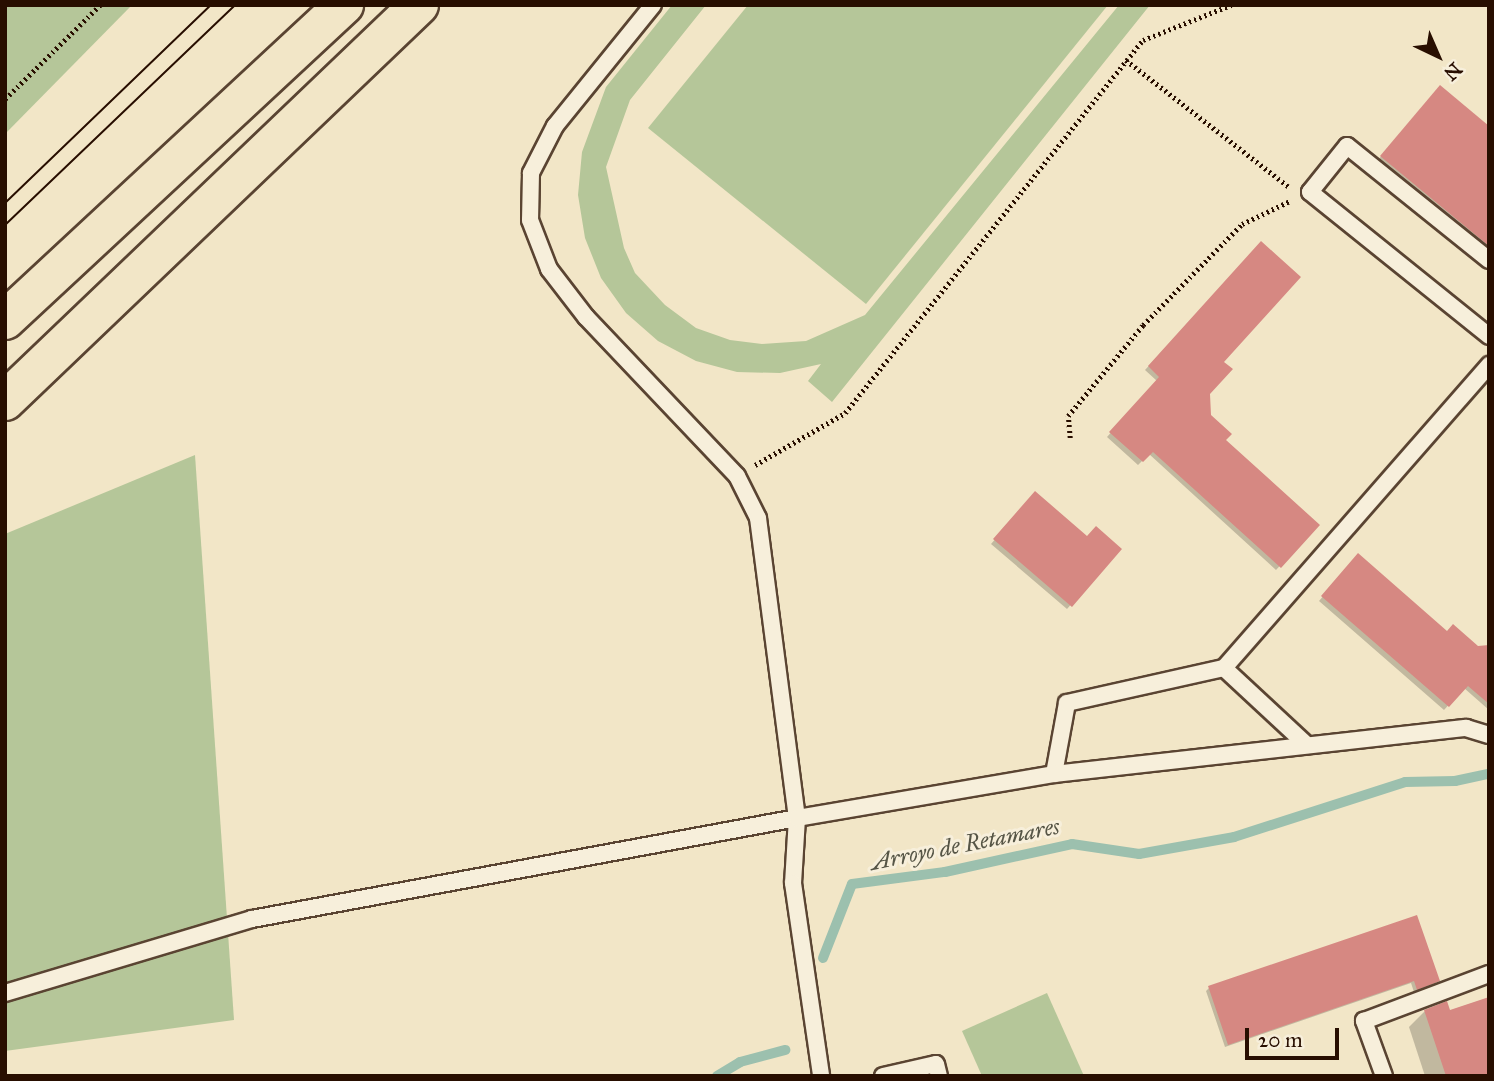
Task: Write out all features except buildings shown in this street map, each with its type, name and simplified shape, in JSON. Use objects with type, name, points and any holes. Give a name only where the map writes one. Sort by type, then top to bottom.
[{"type":"highway","points":[[5,320],[344,5]]},
{"type":"highway","points":[[5,401],[419,5]]},
{"type":"lane","points":[[653,5],[555,126],[531,173],[530,220],[549,269],[586,317],[737,477],[758,518],[797,818],[793,883],[821,1076]]},
{"type":"lane","points":[[1489,260],[1347,146],[1310,192],[1489,336]]},
{"type":"lane","points":[[1054,774],[1068,703],[1224,668],[1489,365]]},
{"type":"lane","points":[[1224,668],[1307,745]]},
{"type":"lane","points":[[5,993],[252,919],[797,818],[1054,774],[1466,728],[1489,735]]},
{"type":"lane","points":[[1384,1076],[1364,1021],[1489,974]]},
{"type":"lane","points":[[883,1076],[936,1064],[939,1076]]},
{"type":"path","points":[[5,99],[100,5]]},
{"type":"path","points":[[737,477],[845,413],[1143,40],[1231,5]]},
{"type":"path","points":[[1126,60],[1281,185]]},
{"type":"path","points":[[1070,438],[1068,416],[1143,325],[1242,224],[1310,192]]},
{"type":"green space","points":[[5,5],[132,5],[5,134]]},
{"type":"green space","points":[[672,5],[706,5],[630,100],[606,167],[624,248],[635,273],[665,305],[696,328],[730,340],[762,344],[806,341],[865,315],[1119,5],[1150,5],[832,402],[808,381],[821,364],[780,373],[737,372],[696,361],[658,341],[626,313],[601,278],[585,238],[578,195],[582,152],[606,87]]},
{"type":"green space","points":[[748,5],[1108,5],[866,304],[648,128]]},
{"type":"green space","points":[[195,455],[234,1020],[5,1051],[5,534]]},
{"type":"green space","points":[[1047,993],[1084,1076],[982,1076],[962,1031]]},
{"type":"waterway","name":"Arroyo de Retamares","points":[[823,958],[852,884],[945,872],[1072,844],[1139,854],[1234,837],[1405,782],[1455,781],[1489,774]]},
{"type":"waterway","name":"Arroyo de Retamares","points":[[717,1076],[740,1062],[785,1050]]},
{"type":"tram line","points":[[5,203],[211,5]]},
{"type":"tram line","points":[[5,225],[235,5]]}]
